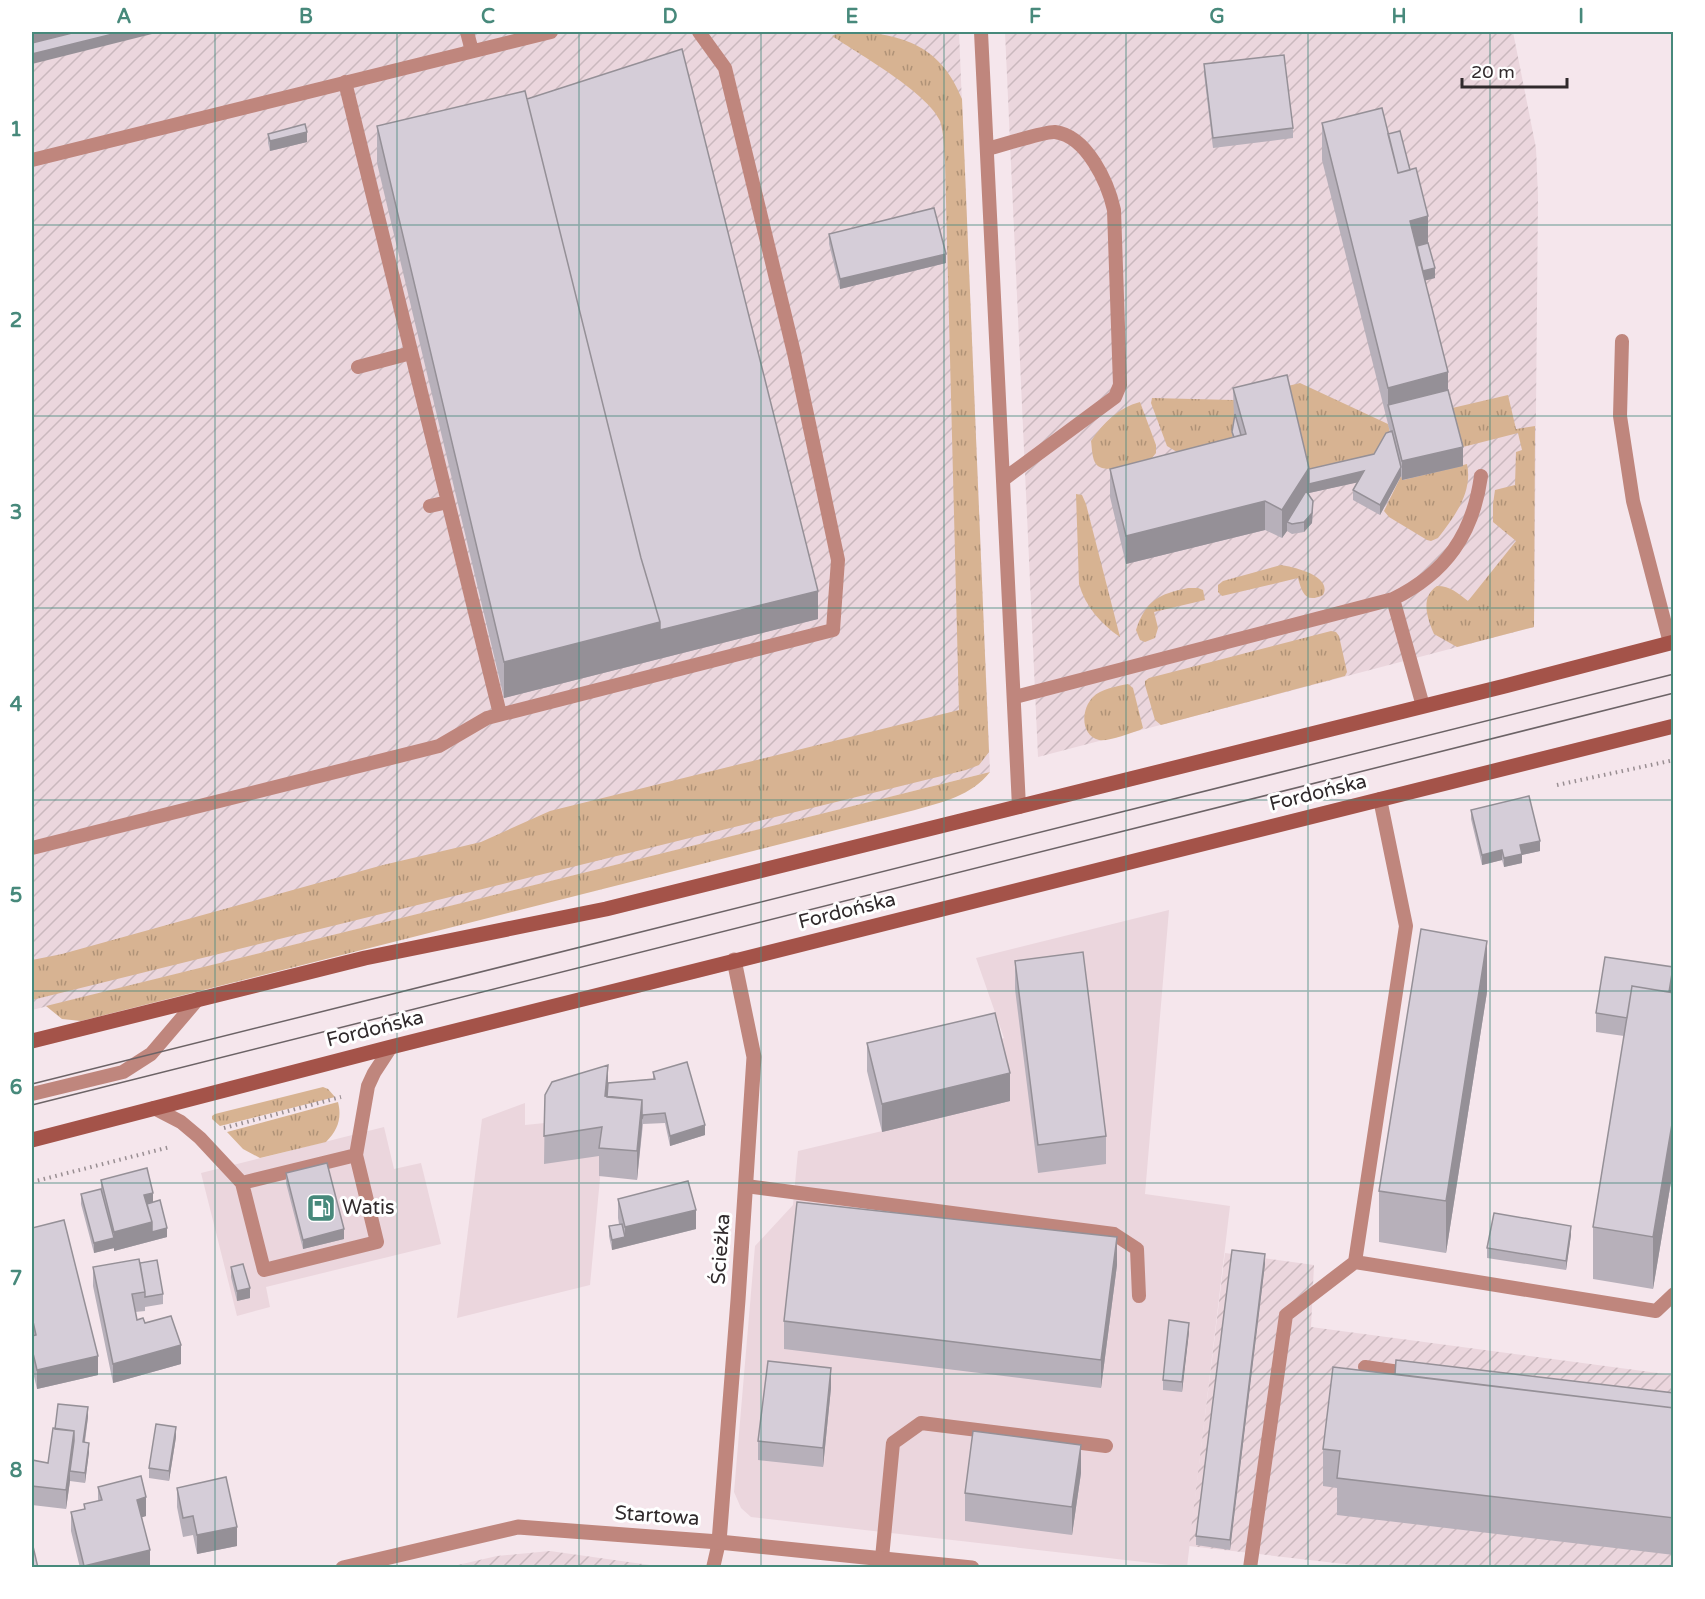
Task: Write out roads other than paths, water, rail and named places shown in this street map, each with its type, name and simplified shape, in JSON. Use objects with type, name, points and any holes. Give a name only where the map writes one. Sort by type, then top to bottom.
[{"type":"main road","points":[[32,1041],[365,958],[606,909],[1672,643]]},
{"type":"main road","name":"Fordońska","points":[[32,1140],[734,960],[1674,726]]},
{"type":"street","name":"Ścieżka","points":[[719,1542],[754,1057],[734,960]]},
{"type":"street","name":"Startowa","points":[[343,1568],[518,1527],[719,1542],[972,1568]]},
{"type":"lane","points":[[467,32],[472,51]]},
{"type":"lane","points":[[494,46],[511,32]]},
{"type":"lane","points":[[32,160],[551,32]]},
{"type":"lane","points":[[32,848],[440,746],[487,718],[500,714],[833,630],[838,561],[794,353],[725,68],[699,32]]},
{"type":"lane","points":[[981,32],[1019,807]]},
{"type":"lane","points":[[345,82],[500,714]]},
{"type":"lane","points":[[987,149],[1054,132],[1073,138],[1100,172],[1109,190],[1114,210],[1120,385],[1115,397],[1004,479]]},
{"type":"lane","points":[[1623,341],[1620,416],[1631,491],[1672,643]]},
{"type":"lane","points":[[358,367],[411,353]]},
{"type":"lane","points":[[1015,697],[1393,599],[1433,574],[1461,540],[1478,498],[1481,476]]},
{"type":"lane","points":[[430,506],[448,502]]},
{"type":"lane","points":[[1393,599],[1423,706]]},
{"type":"lane","points":[[1250,1568],[1286,1315],[1355,1262],[1407,926],[1380,799]]},
{"type":"lane","points":[[32,1094],[123,1072],[151,1054],[198,999]]},
{"type":"lane","points":[[154,1108],[181,1122],[200,1138],[242,1183],[264,1270],[377,1242],[356,1155],[368,1086],[390,1047]]},
{"type":"lane","points":[[242,1183],[356,1155]]},
{"type":"lane","points":[[746,1186],[1113,1234],[1137,1249],[1139,1296]]},
{"type":"lane","points":[[1355,1262],[1656,1311],[1674,1294]]},
{"type":"lane","points":[[1365,1367],[1425,1375]]},
{"type":"lane","points":[[882,1558],[894,1443],[921,1424],[1106,1446]]},
{"type":"lane","points":[[713,1568],[719,1542]]},
{"type":"tram line","points":[[32,1084],[1674,674]]},
{"type":"tram line","points":[[32,1105],[1674,693]]},
{"type":"place","name":"Watis","points":[[321,1208]]}]
